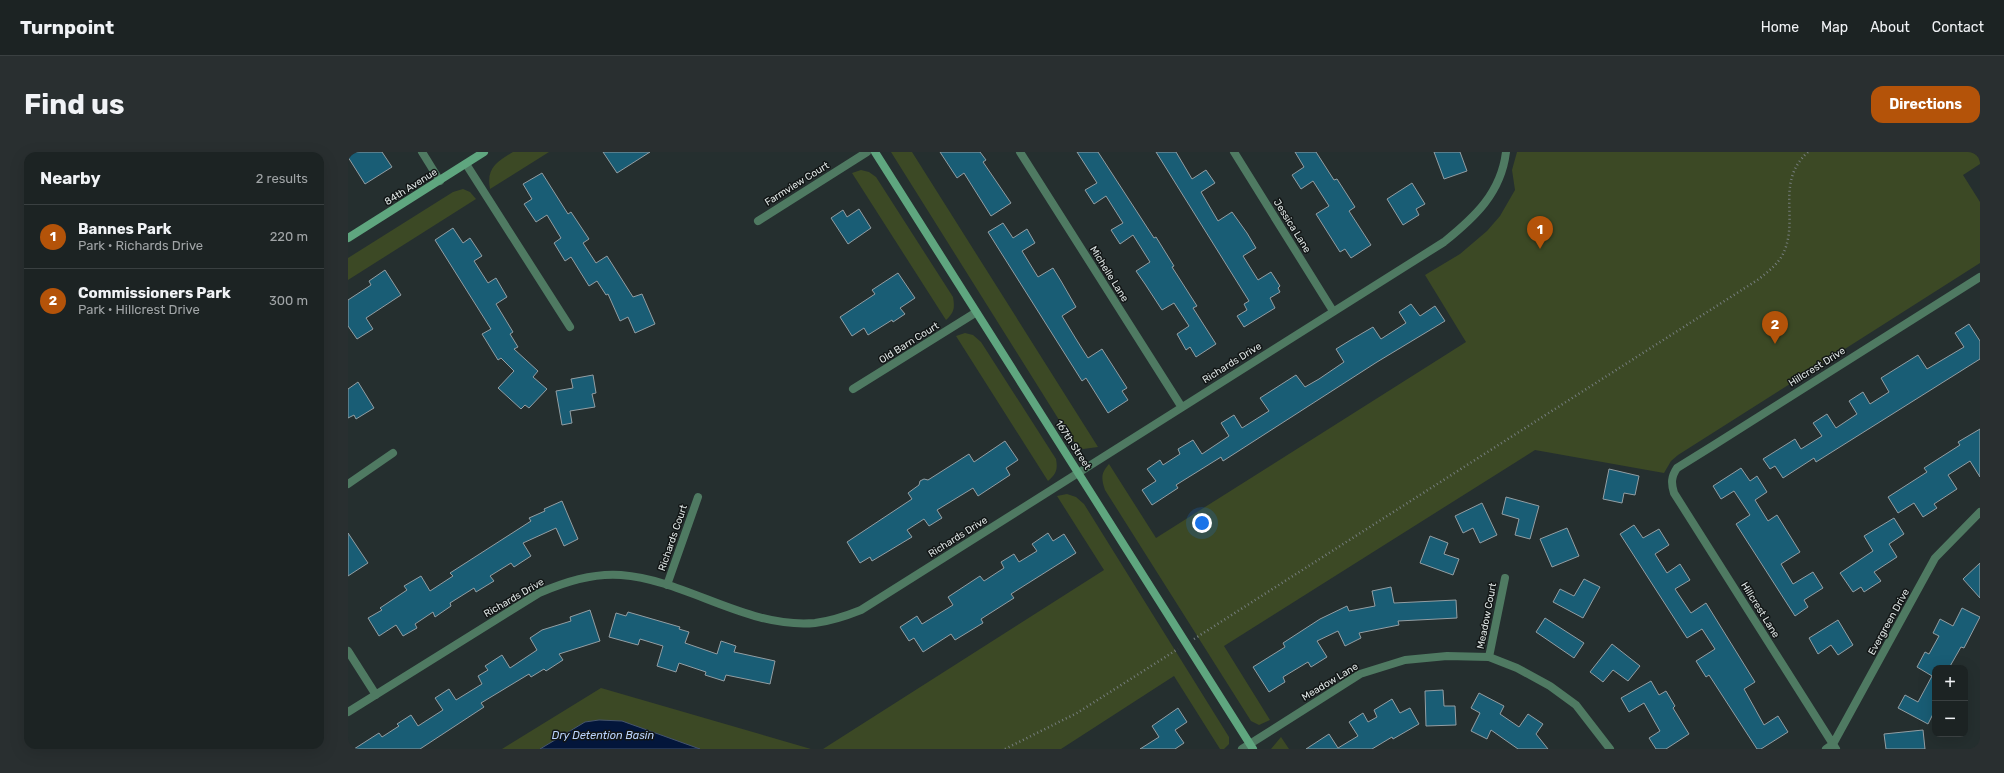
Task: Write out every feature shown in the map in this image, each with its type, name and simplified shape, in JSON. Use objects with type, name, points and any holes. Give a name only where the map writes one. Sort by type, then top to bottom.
[{"type":"street","points":[[422,152],[440,181]]},
{"type":"street","name":"84th Avenue","points":[[348,238],[484,152]]},
{"type":"street","name":"Farmview Court","points":[[758,221],[867,152]]},
{"type":"street","name":"167th Street","points":[[875,152],[975,313],[1078,472],[1252,747]]},
{"type":"street","name":"Michelle Lane","points":[[1020,152],[1181,406]]},
{"type":"street","name":"Jessica Lane","points":[[1234,152],[1333,311]]},
{"type":"street","name":"Richards Drive","points":[[348,712],[539,593],[559,584],[581,578],[620,575],[646,579],[755,616],[776,621],[814,623],[831,620],[861,610],[1181,406],[1444,242],[1468,223],[1482,208],[1494,190],[1505,162],[1506,152]]},
{"type":"street","points":[[466,164],[570,327]]},
{"type":"street","name":"Hillcrest Drive","points":[[1672,480],[1677,468],[1980,277]]},
{"type":"street","name":"Old Barn Court","points":[[853,389],[975,313]]},
{"type":"street","points":[[348,484],[394,453]]},
{"type":"street","name":"Hillcrest Lane","points":[[1672,480],[1674,493],[1832,747]]},
{"type":"street","name":"Richards Court","points":[[667,585],[698,497]]},
{"type":"street","name":"Evergreen Drive","points":[[1832,747],[1935,558],[1980,512]]},
{"type":"street","name":"Meadow Court","points":[[1489,658],[1505,578]]},
{"type":"street","points":[[348,651],[376,694]]},
{"type":"street","name":"Meadow Lane","points":[[1242,749],[1252,747],[1360,674],[1405,660],[1447,656],[1489,658],[1516,668],[1550,686],[1576,705],[1610,749]]},
{"type":"path","points":[[1005,749],[1077,713],[1760,279],[1776,264],[1784,252],[1789,230],[1790,184],[1796,167],[1808,152]]},
{"type":"green space","points":[[513,152],[549,152],[490,189],[490,176],[494,166]]},
{"type":"green space","points":[[891,152],[912,152],[1098,447],[1083,449],[1071,439]]},
{"type":"green space","points":[[1517,152],[1980,152],[1980,164],[1963,175],[1980,202],[1980,263],[1678,455],[1671,461],[1664,473],[1535,450],[1224,646],[1270,720],[1259,725],[1251,721],[1105,490],[1102,479],[1104,470],[1109,464],[1156,538],[1466,342],[1425,275],[1460,254],[1487,231],[1500,216],[1515,190],[1512,170]]},
{"type":"green space","points":[[861,170],[869,172],[876,177],[953,297],[953,310],[951,315],[946,320],[852,173]]},
{"type":"green space","points":[[463,189],[470,192],[476,199],[348,280],[348,258],[453,192]]},
{"type":"green space","points":[[965,333],[973,335],[981,342],[1056,459],[1056,472],[1048,481],[956,336]]},
{"type":"green space","points":[[1067,494],[1076,497],[1084,504],[1229,737],[1229,744],[1224,749],[1220,749],[1174,676],[1061,749],[823,749],[1104,570],[1057,496]]},
{"type":"green space","points":[[601,688],[811,749],[502,749]]},
{"type":"green space","points":[[1281,737],[1289,749],[1271,749]]},
{"type":"water","name":"Dry Detention Basin","points":[[599,720],[622,721],[700,749],[540,749],[585,722]]},
{"type":"building","points":[[348,152],[382,152],[392,167],[365,184],[348,157]]},
{"type":"building","points":[[603,152],[650,152],[617,173]]},
{"type":"building","points":[[940,152],[980,152],[986,160],[983,162],[1011,203],[991,216],[964,173],[957,178]]},
{"type":"building","points":[[1077,152],[1098,152],[1174,266],[1172,267],[1197,306],[1193,308],[1216,344],[1196,357],[1190,347],[1186,350],[1177,334],[1189,326],[1174,303],[1162,310],[1136,271],[1150,262],[1133,235],[1120,244],[1111,230],[1123,223],[1106,196],[1094,204],[1085,190],[1097,183]]},
{"type":"building","points":[[1156,152],[1176,152],[1192,179],[1206,170],[1215,183],[1201,192],[1218,221],[1232,212],[1256,248],[1243,256],[1258,280],[1271,272],[1280,286],[1278,288],[1280,292],[1270,298],[1275,308],[1244,327],[1237,316],[1247,310],[1244,304],[1249,301]]},
{"type":"building","points":[[1295,152],[1316,152],[1334,180],[1337,179],[1355,207],[1349,211],[1371,245],[1351,258],[1345,249],[1340,252],[1316,214],[1329,206],[1313,181],[1301,189],[1292,175],[1304,167]]},
{"type":"building","points":[[1434,152],[1460,152],[1467,171],[1444,179]]},
{"type":"building","points":[[542,173],[568,214],[571,212],[589,239],[583,243],[596,263],[607,256],[633,297],[642,294],[655,324],[635,333],[628,317],[620,321],[608,294],[606,295],[597,281],[589,286],[571,257],[565,261],[554,243],[561,238],[547,215],[536,222],[524,204],[532,199],[523,184]]},
{"type":"building","points":[[1412,183],[1425,204],[1416,209],[1419,215],[1403,225],[1387,199]]},
{"type":"building","points":[[859,209],[871,228],[848,244],[831,218],[843,210],[847,217]]},
{"type":"building","points":[[1003,223],[1013,238],[1027,229],[1035,243],[1022,251],[1038,277],[1053,268],[1061,281],[1076,307],[1062,316],[1076,339],[1088,358],[1102,349],[1127,388],[1122,391],[1128,400],[1108,413],[1086,378],[1082,381],[988,232]]},
{"type":"building","points":[[453,228],[463,243],[470,238],[482,256],[474,261],[488,283],[496,278],[507,297],[496,304],[513,332],[510,334],[518,347],[514,349],[538,371],[533,377],[547,389],[529,408],[525,405],[521,409],[498,388],[514,371],[501,358],[498,360],[482,334],[491,329],[435,240]]},
{"type":"building","points":[[385,270],[401,295],[366,318],[373,329],[357,339],[348,326],[348,300],[371,285],[369,281]]},
{"type":"building","points":[[898,273],[915,298],[900,308],[905,314],[868,335],[864,328],[852,336],[840,317],[875,294],[872,290]]},
{"type":"building","points":[[1411,304],[1420,316],[1435,306],[1445,321],[1377,362],[1223,461],[1221,457],[1176,485],[1178,488],[1152,505],[1142,490],[1156,481],[1147,469],[1160,460],[1163,465],[1180,454],[1178,449],[1193,440],[1202,454],[1229,436],[1221,423],[1234,415],[1242,428],[1269,411],[1260,398],[1296,375],[1305,387],[1319,379],[1344,362],[1336,349],[1373,327],[1381,339],[1406,323],[1399,312]]},
{"type":"building","points":[[1969,324],[1980,341],[1980,359],[1816,462],[1814,458],[1783,478],[1775,466],[1770,469],[1763,459],[1795,439],[1801,449],[1822,436],[1813,423],[1827,414],[1836,428],[1857,414],[1849,401],[1863,392],[1870,404],[1889,392],[1881,378],[1918,355],[1927,369],[1964,347],[1955,333]]},
{"type":"building","points":[[593,375],[596,393],[592,394],[595,407],[570,411],[572,423],[562,425],[556,391],[573,388],[571,379]]},
{"type":"building","points":[[358,382],[374,408],[356,419],[354,415],[348,418],[348,389]]},
{"type":"building","points":[[1980,429],[1980,477],[1970,461],[1948,475],[1957,489],[1934,504],[1937,508],[1923,517],[1914,503],[1898,513],[1888,497],[1927,472],[1924,468],[1960,445],[1958,442]]},
{"type":"building","points":[[1005,441],[1018,460],[1006,468],[1010,475],[978,496],[973,488],[937,510],[942,518],[929,526],[924,519],[907,530],[912,537],[872,561],[870,557],[860,563],[847,542],[912,499],[908,493],[919,485],[920,481],[924,479],[928,480],[969,454],[974,462]]},
{"type":"building","points":[[1741,468],[1750,481],[1757,476],[1767,492],[1755,500],[1768,521],[1777,515],[1800,552],[1781,564],[1793,584],[1813,572],[1823,588],[1804,600],[1808,607],[1795,616],[1736,524],[1750,515],[1734,491],[1721,499],[1713,486]]},
{"type":"building","points":[[1609,469],[1639,476],[1635,495],[1624,493],[1622,503],[1603,499]]},
{"type":"building","points":[[1506,497],[1539,506],[1530,539],[1515,535],[1519,519],[1502,514]]},
{"type":"building","points":[[562,501],[578,539],[564,546],[556,528],[523,543],[531,556],[514,567],[511,563],[490,576],[494,581],[476,592],[474,588],[450,603],[451,606],[435,617],[433,612],[415,624],[417,628],[403,636],[396,625],[379,636],[368,618],[382,610],[380,608],[407,590],[404,586],[421,576],[430,591],[453,576],[450,573],[531,521],[529,518]]},
{"type":"building","points":[[1482,503],[1497,535],[1480,543],[1473,528],[1463,533],[1455,516]]},
{"type":"building","points":[[1894,518],[1904,534],[1889,544],[1897,557],[1874,572],[1881,581],[1864,592],[1861,587],[1853,592],[1840,573],[1873,551],[1864,536]]},
{"type":"building","points":[[1634,525],[1643,538],[1659,529],[1669,545],[1655,554],[1667,573],[1680,564],[1690,580],[1675,589],[1691,613],[1706,603],[1755,682],[1744,689],[1764,725],[1778,716],[1788,732],[1761,749],[1757,749],[1709,675],[1706,677],[1696,661],[1715,649],[1702,629],[1687,638],[1620,534]]},
{"type":"building","points":[[1567,528],[1579,556],[1552,567],[1540,539]]},
{"type":"building","points":[[348,533],[368,563],[348,576]]},
{"type":"building","points":[[1048,533],[1053,541],[1064,534],[1076,553],[1011,594],[1014,598],[981,619],[983,623],[955,640],[951,634],[923,652],[914,638],[909,641],[900,627],[917,616],[922,624],[953,605],[948,597],[980,576],[984,581],[1004,568],[1001,562],[1014,554],[1019,562],[1037,551],[1032,544]]},
{"type":"building","points":[[1430,536],[1448,543],[1444,554],[1459,559],[1453,575],[1420,563]]},
{"type":"building","points":[[1980,563],[1980,598],[1963,579]]},
{"type":"building","points":[[1584,579],[1600,587],[1583,618],[1553,602],[1560,589],[1574,596]]},
{"type":"building","points":[[1391,587],[1394,603],[1456,600],[1457,618],[1398,621],[1399,625],[1359,633],[1361,638],[1345,646],[1338,631],[1317,641],[1327,657],[1311,667],[1308,662],[1283,677],[1285,682],[1269,692],[1253,667],[1285,647],[1283,643],[1320,619],[1347,606],[1349,611],[1375,606],[1372,591]]},
{"type":"building","points":[[1962,608],[1980,617],[1964,648],[1961,647],[1951,665],[1932,665],[1932,676],[1917,667],[1925,652],[1929,654],[1939,636],[1933,633],[1940,619],[1953,626]]},
{"type":"building","points":[[590,610],[600,641],[559,654],[563,660],[546,671],[544,669],[531,677],[529,674],[481,703],[484,707],[420,749],[354,749],[379,733],[382,737],[399,726],[397,724],[411,715],[418,726],[443,710],[435,698],[449,689],[456,700],[482,684],[478,676],[488,670],[485,666],[502,655],[510,668],[537,650],[530,638],[542,630],[571,621],[570,617]]},
{"type":"building","points":[[628,612],[680,627],[679,629],[689,632],[685,643],[717,654],[721,641],[736,646],[734,652],[775,661],[770,684],[726,675],[724,681],[705,675],[706,672],[679,663],[676,672],[657,666],[663,646],[640,639],[638,645],[609,637],[616,613],[626,616]]},
{"type":"building","points":[[1545,618],[1584,643],[1574,658],[1536,632]]},
{"type":"building","points":[[1838,620],[1853,645],[1838,655],[1831,645],[1818,654],[1809,638]]},
{"type":"building","points":[[1612,644],[1640,666],[1628,681],[1613,670],[1603,682],[1590,672]]},
{"type":"building","points":[[1932,676],[1932,716],[1928,724],[1898,708],[1905,695],[1918,702]]},
{"type":"building","points":[[1651,681],[1659,695],[1666,691],[1675,706],[1673,708],[1689,734],[1666,749],[1656,749],[1649,738],[1660,731],[1644,703],[1629,712],[1621,698]]},
{"type":"building","points":[[1443,690],[1444,706],[1455,706],[1456,725],[1426,726],[1425,691]]},
{"type":"building","points":[[1479,693],[1504,706],[1500,714],[1519,727],[1528,714],[1543,724],[1536,734],[1548,749],[1518,749],[1491,730],[1487,739],[1471,731],[1480,713],[1471,708]]},
{"type":"building","points":[[1392,699],[1400,713],[1410,708],[1419,724],[1393,739],[1392,737],[1372,749],[1306,749],[1329,734],[1338,748],[1358,736],[1349,722],[1363,713],[1368,722],[1377,717],[1374,710]]},
{"type":"building","points":[[1178,708],[1187,722],[1175,730],[1184,743],[1175,749],[1140,749],[1159,737],[1152,726]]},
{"type":"building","points":[[1923,730],[1925,749],[1886,749],[1884,734]]},
{"type":"place","name":"Bannes Park","points":[[1540,249]]},
{"type":"place","name":"Commissioners Park","points":[[1775,344]]}]
